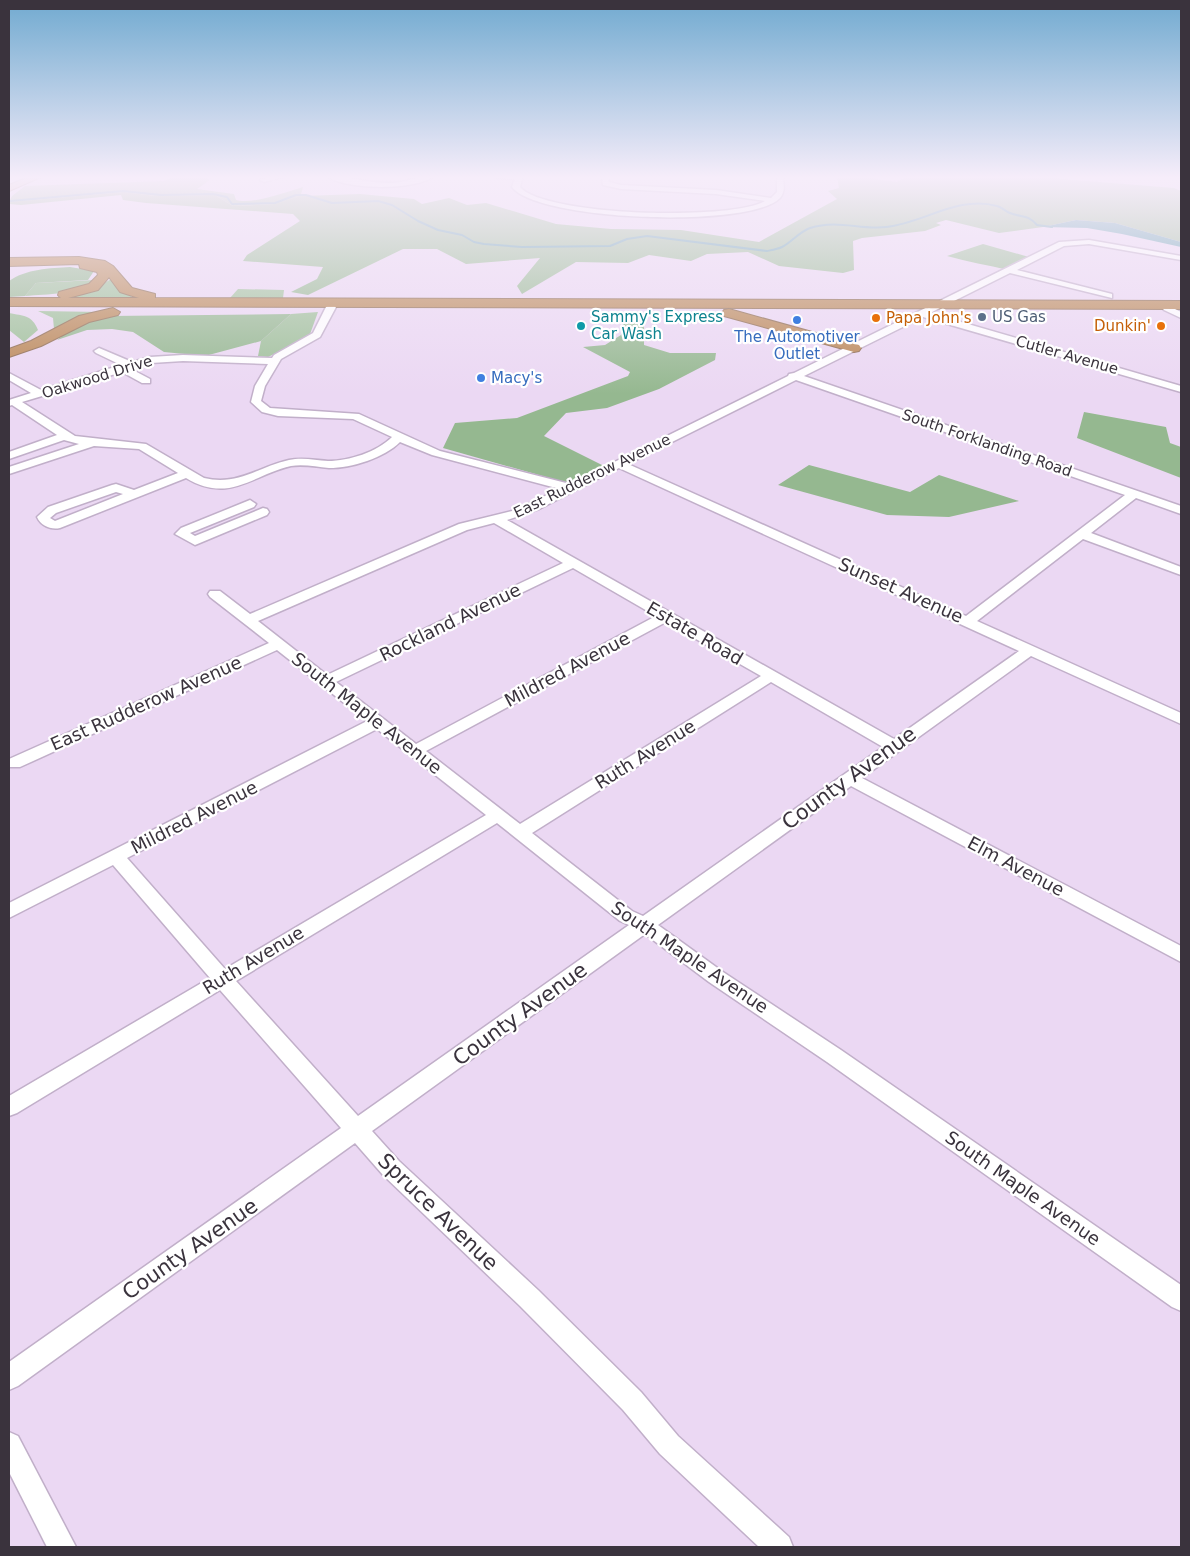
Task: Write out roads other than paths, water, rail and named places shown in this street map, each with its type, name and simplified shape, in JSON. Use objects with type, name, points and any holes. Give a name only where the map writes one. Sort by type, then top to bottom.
[{"type":"highway","points":[[9,262],[76,261],[97,264],[110,269],[124,288],[137,294],[212,302]]},
{"type":"highway","points":[[9,301],[76,292],[98,283],[104,275],[102,270],[92,266],[68,264],[40,267],[11,275]]},
{"type":"highway","points":[[1109,296],[1139,302],[1181,304]]},
{"type":"highway","points":[[9,301],[934,308],[1181,304]]},
{"type":"highway","points":[[9,306],[1181,308]]},
{"type":"highway","points":[[9,351],[39,343],[72,323],[96,315],[123,312],[242,307]]},
{"type":"highway","points":[[685,308],[745,316],[854,348]]},
{"type":"highway","points":[[9,310],[32,315]]},
{"type":"highway","points":[[9,351],[37,339],[47,330],[47,324]]},
{"type":"street","name":"East Rudderow Avenue","points":[[248,620],[463,527],[527,510],[793,376],[854,348],[1053,249]]},
{"type":"street","name":"East Rudderow Avenue","points":[[1128,249],[1181,258]]},
{"type":"street","points":[[1011,271],[1109,296]]},
{"type":"street","points":[[331,307],[317,335],[280,355],[262,382],[257,396],[256,402],[263,408],[282,414],[355,416],[436,453],[571,488]]},
{"type":"street","name":"Cutler Avenue","points":[[934,308],[1181,389]]},
{"type":"street","points":[[1167,308],[1181,315]]},
{"type":"street","points":[[99,351],[146,381]]},
{"type":"street","name":"Oakwood Drive","points":[[11,403],[126,367],[166,358],[276,361]]},
{"type":"street","points":[[9,376],[41,394]]},
{"type":"street","name":"South Forklanding Road","points":[[793,376],[1181,510]]},
{"type":"street","points":[[11,403],[64,436],[78,441],[142,446],[200,481],[216,486],[250,504],[263,512],[195,541],[181,534],[250,504]]},
{"type":"street","points":[[9,456],[64,436]]},
{"type":"street","points":[[216,486],[235,484],[295,462],[337,464],[350,462],[392,444],[398,437]]},
{"type":"street","points":[[9,471],[94,443]]},
{"type":"street","name":"Sunset Avenue","points":[[619,464],[1181,719]]},
{"type":"street","points":[[134,494],[116,488],[52,510],[43,517],[50,524],[56,525],[188,473]]},
{"type":"street","points":[[968,621],[1134,494]]},
{"type":"street","name":"Estate Road","points":[[496,519],[894,746]]},
{"type":"street","points":[[1082,534],[1181,571]]},
{"type":"street","name":"Rockland Avenue","points":[[326,681],[574,563]]},
{"type":"street","name":"South Maple Avenue","points":[[215,594],[626,916],[644,925],[716,977],[834,1056],[1181,1299]]},
{"type":"street","name":"Mildred Avenue","points":[[415,751],[666,616]]},
{"type":"street","name":"East Rudderow Avenue","points":[[14,763],[278,644]]},
{"type":"street","name":"County Avenue","points":[[9,1377],[1030,650]]},
{"type":"street","name":"Ruth Avenue","points":[[519,832],[772,676]]},
{"type":"street","name":"Mildred Avenue","points":[[9,911],[378,722]]},
{"type":"street","name":"Elm Avenue","points":[[850,778],[1181,954]]},
{"type":"street","name":"Ruth Avenue","points":[[9,1107],[498,815]]},
{"type":"street","name":"Spruce Avenue","points":[[116,856],[222,979],[405,1184],[482,1253],[632,1401],[669,1445],[779,1547]]},
{"type":"street","points":[[9,1444],[62,1547]]},
{"type":"waterway","points":[[748,249],[767,251],[778,249]]},
{"type":"place","name":"US Gas","points":[[982,317]]},
{"type":"place","name":"Papa John's","points":[[876,318]]},
{"type":"place","name":"The Automotiver Outlet","points":[[797,320]]},
{"type":"place","name":"Sammy's Express Car Wash","points":[[581,326]]},
{"type":"place","name":"Dunkin'","points":[[1161,326]]},
{"type":"place","name":"Macy's","points":[[481,378]]}]
